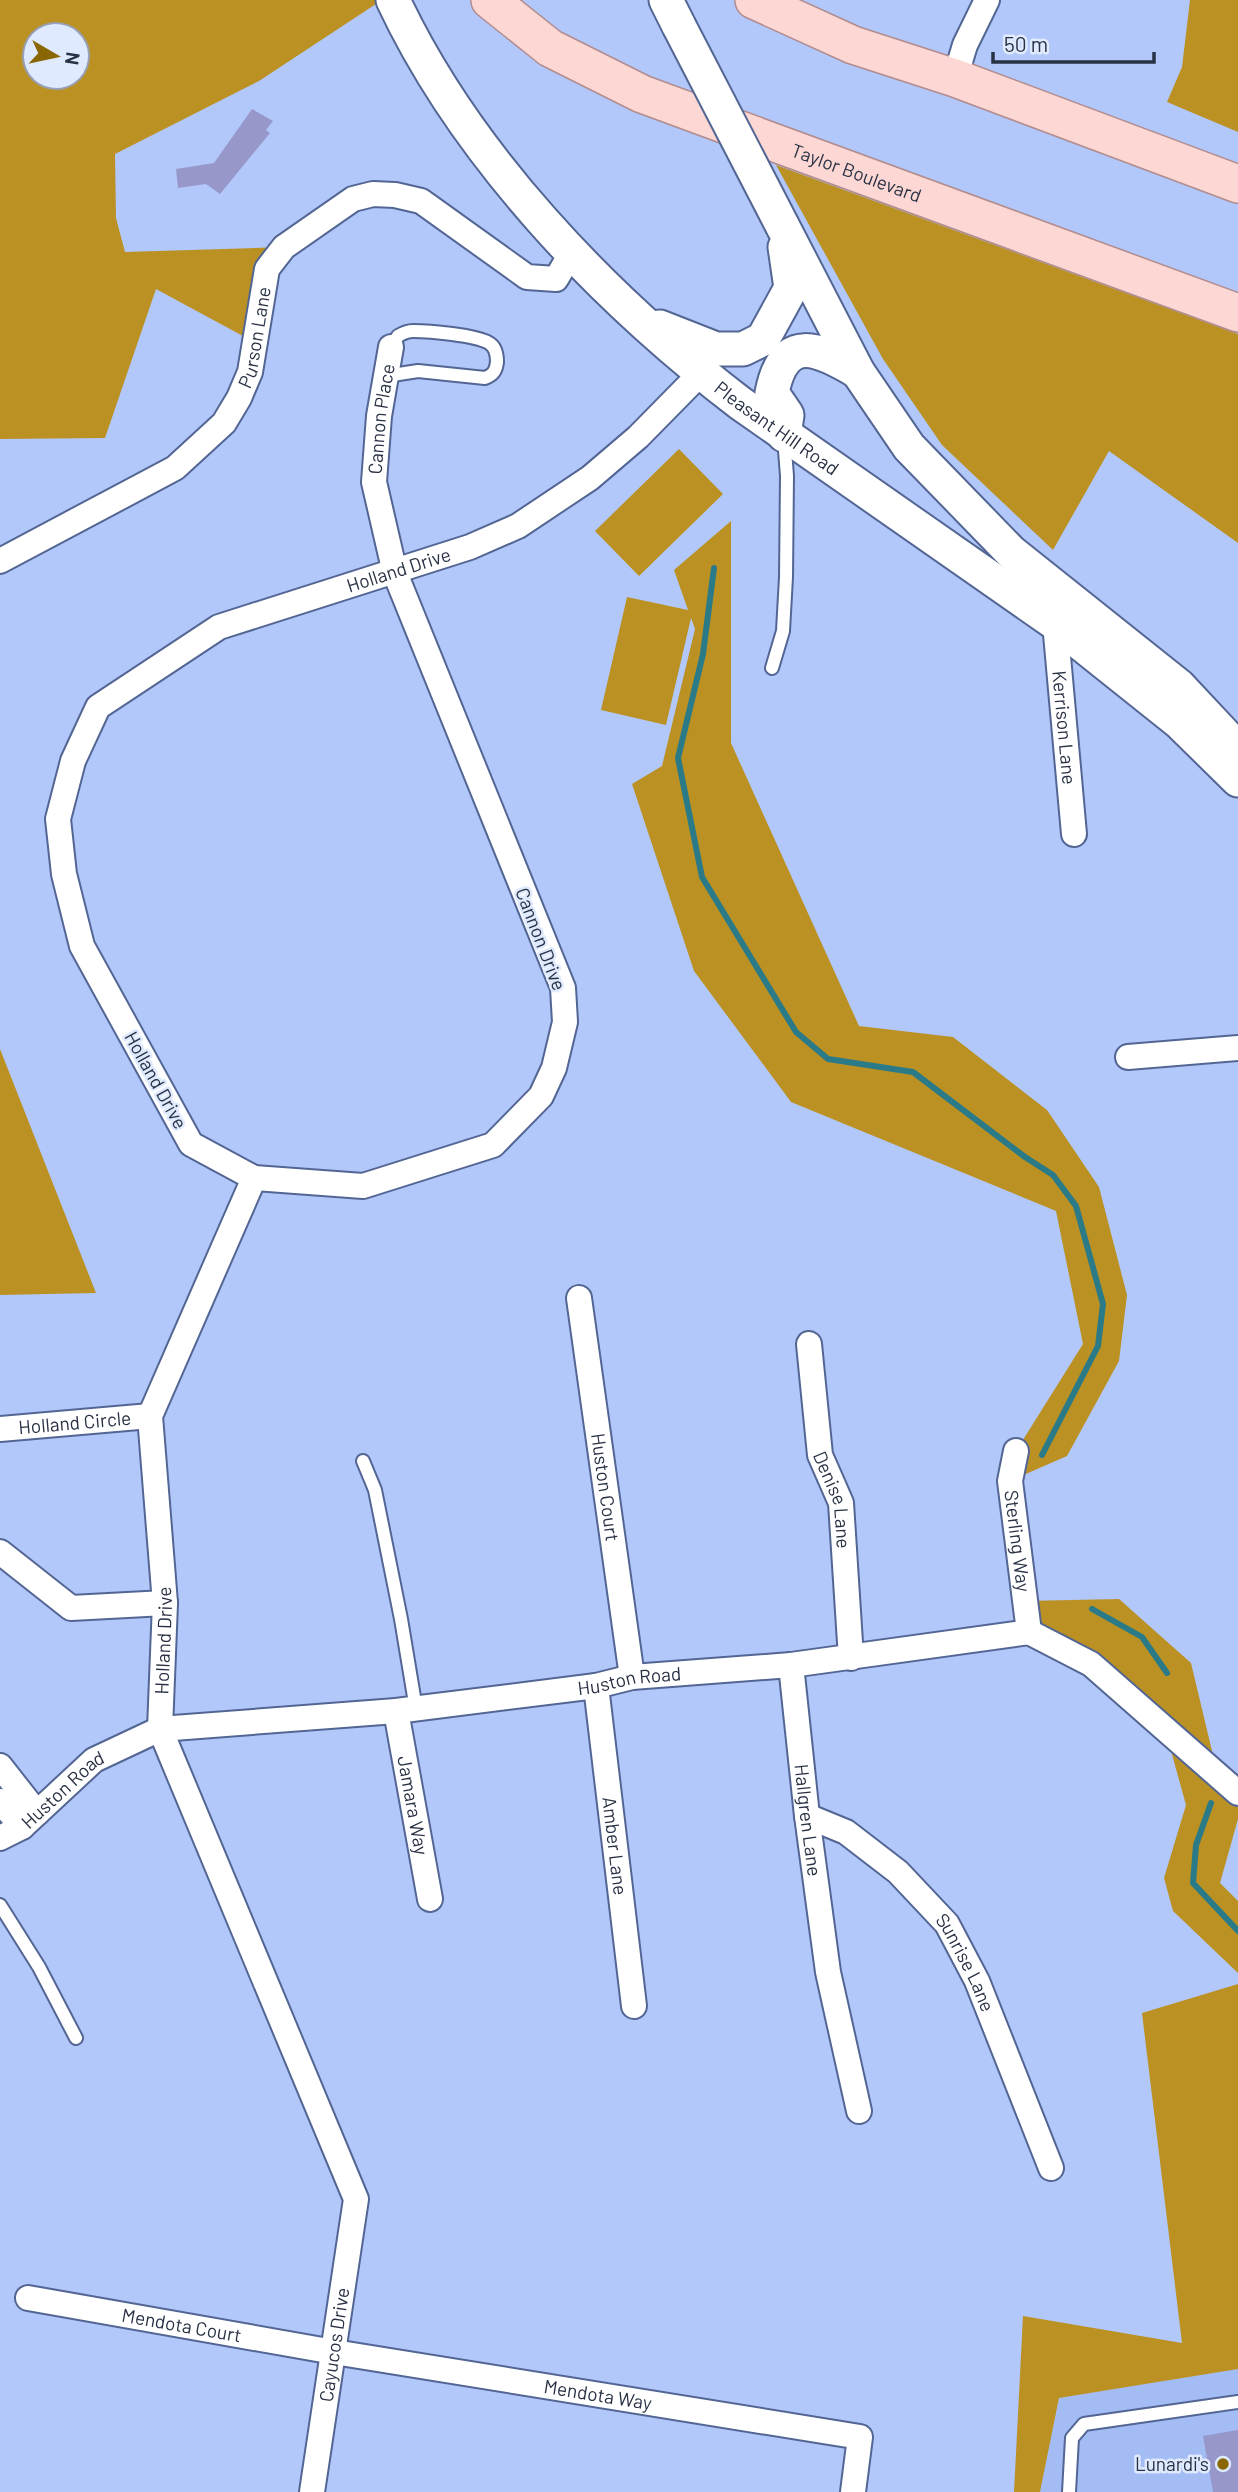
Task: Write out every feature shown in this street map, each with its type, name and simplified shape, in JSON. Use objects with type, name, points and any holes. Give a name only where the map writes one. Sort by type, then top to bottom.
[{"type":"main road","name":"Pleasant Hill Road","points":[[393,0],[412,41],[494,163],[572,252],[639,319],[701,373],[784,435],[1055,623],[1179,722],[1238,780]]},
{"type":"main road","name":"Taylor Boulevard","points":[[490,0],[550,48],[642,93],[1238,313]]},
{"type":"main road","points":[[754,0],[853,45],[955,78],[1238,184]]},
{"type":"main road","points":[[673,13],[858,372],[909,447],[1010,552],[1179,686],[1238,749]]},
{"type":"main road","points":[[639,319],[716,349],[743,349],[763,339],[791,288],[782,226]]},
{"type":"main road","points":[[784,435],[787,415],[772,393],[779,367],[788,357],[803,350],[824,353],[858,372]]},
{"type":"street","points":[[955,78],[965,45],[987,0]]},
{"type":"street","name":"Purson Lane","points":[[0,561],[175,468],[224,423],[250,372],[267,269],[284,247],[354,199],[373,194],[395,195],[421,201],[527,277],[556,279],[572,252]]},
{"type":"street","name":"Cannon Place","points":[[391,347],[379,416],[374,482],[394,573]]},
{"type":"street","name":"Holland Drive","points":[[356,2199],[160,1729],[165,1603],[150,1416],[254,1178],[191,1144],[82,946],[64,874],[58,818],[73,761],[98,707],[219,627],[394,573],[470,547],[518,526],[590,478],[638,437],[701,373]]},
{"type":"street","name":"Cannon Drive","points":[[254,1178],[363,1186],[493,1144],[541,1096],[554,1068],[565,1022],[563,988],[394,573]]},
{"type":"street","name":"Kerrison Lane","points":[[1055,623],[1074,834]]},
{"type":"street","points":[[1128,1057],[1238,1048]]},
{"type":"street","name":"Huston Court","points":[[579,1298],[632,1677]]},
{"type":"street","name":"Denise Lane","points":[[809,1344],[820,1455],[841,1503],[851,1658]]},
{"type":"street","name":"Holland Circle","points":[[0,1429],[150,1416]]},
{"type":"street","name":"Sterling Way","points":[[1017,1451],[1010,1480],[1028,1632]]},
{"type":"street","points":[[0,1552],[71,1608],[165,1603]]},
{"type":"street","points":[[1028,1632],[1091,1664],[1238,1793]]},
{"type":"street","name":"Huston Road","points":[[20,1826],[94,1760],[160,1729],[406,1710],[596,1686],[632,1677],[791,1665],[1028,1632]]},
{"type":"street","name":"Hallgren Lane","points":[[791,1665],[807,1816],[828,1972],[859,2111]]},
{"type":"street","name":"Amber Lane","points":[[596,1686],[634,2006]]},
{"type":"street","name":"Jamara Way","points":[[406,1710],[430,1899]]},
{"type":"street","points":[[0,1766],[20,1826]]},
{"type":"street","points":[[0,1801],[20,1826]]},
{"type":"street","name":"Sunrise Lane","points":[[807,1816],[846,1832],[867,1848],[898,1872],[947,1924],[977,1981],[1051,2168]]},
{"type":"street","name":"Cayucos Drive","points":[[312,2492],[356,2199]]},
{"type":"street","name":"Mendota Court","points":[[28,2298],[334,2352]]},
{"type":"street","name":"Mendota Way","points":[[334,2352],[860,2437],[853,2492]]},
{"type":"lane","points":[[387,376],[418,371],[485,378],[492,375],[496,369],[493,346],[477,338],[415,331],[398,336],[391,347]]},
{"type":"lane","points":[[772,668],[783,631],[786,577],[787,476],[784,435]]},
{"type":"lane","points":[[363,1461],[375,1490],[401,1619],[406,1710]]},
{"type":"lane","points":[[0,1905],[39,1967],[76,2038]]},
{"type":"lane","points":[[1069,2492],[1072,2438],[1084,2424],[1238,2402]]},
{"type":"shaded area","points":[[0,0],[382,0],[259,81],[115,154],[116,218],[125,252],[284,247],[254,342],[156,289],[105,438],[0,439]]},
{"type":"shaded area","points":[[1190,0],[1238,0],[1238,132],[1167,102],[1182,67]]},
{"type":"shaded area","points":[[776,165],[1238,334],[1238,543],[1109,451],[1053,550],[942,445],[883,359]]},
{"type":"shaded area","points":[[679,449],[723,494],[639,576],[595,531]]},
{"type":"shaded area","points":[[731,521],[731,743],[859,1026],[953,1037],[1047,1110],[1099,1187],[1127,1295],[1119,1361],[1067,1456],[1010,1481],[1016,1451],[1083,1344],[1056,1211],[791,1102],[694,971],[632,784],[662,766],[695,629],[691,618],[666,725],[601,710],[627,597],[688,610],[674,570]]},
{"type":"shaded area","points":[[0,1049],[96,1293],[0,1295]]},
{"type":"shaded area","points":[[1119,1599],[1191,1663],[1218,1776],[1238,1793],[1238,1819],[1220,1883],[1238,1901],[1238,1973],[1173,1911],[1164,1878],[1186,1805],[1165,1729],[1029,1632],[1024,1601]]},
{"type":"shaded area","points":[[1238,1984],[1238,2369],[1059,2398],[1040,2492],[1014,2492],[1023,2316],[1182,2343],[1142,2013]]},
{"type":"shaded area","points":[[1238,2369],[1238,2492],[1040,2492],[1059,2398]]},
{"type":"building","points":[[252,109],[273,121],[266,130],[270,133],[220,194],[206,184],[178,188],[176,169],[214,163]]},
{"type":"building","name":"Lunardi's","points":[[1238,2430],[1238,2492],[1213,2492],[1203,2436]]},
{"type":"waterway","points":[[714,568],[703,654],[678,758],[702,877],[796,1032],[828,1059],[913,1072],[1053,1175],[1076,1206],[1103,1304],[1098,1346],[1042,1455]]},
{"type":"waterway","points":[[1092,1609],[1142,1637],[1167,1673]]},
{"type":"waterway","points":[[1211,1803],[1196,1845],[1193,1883],[1238,1931]]},
{"type":"place","name":"Lunardi's","points":[[1223,2464]]}]
